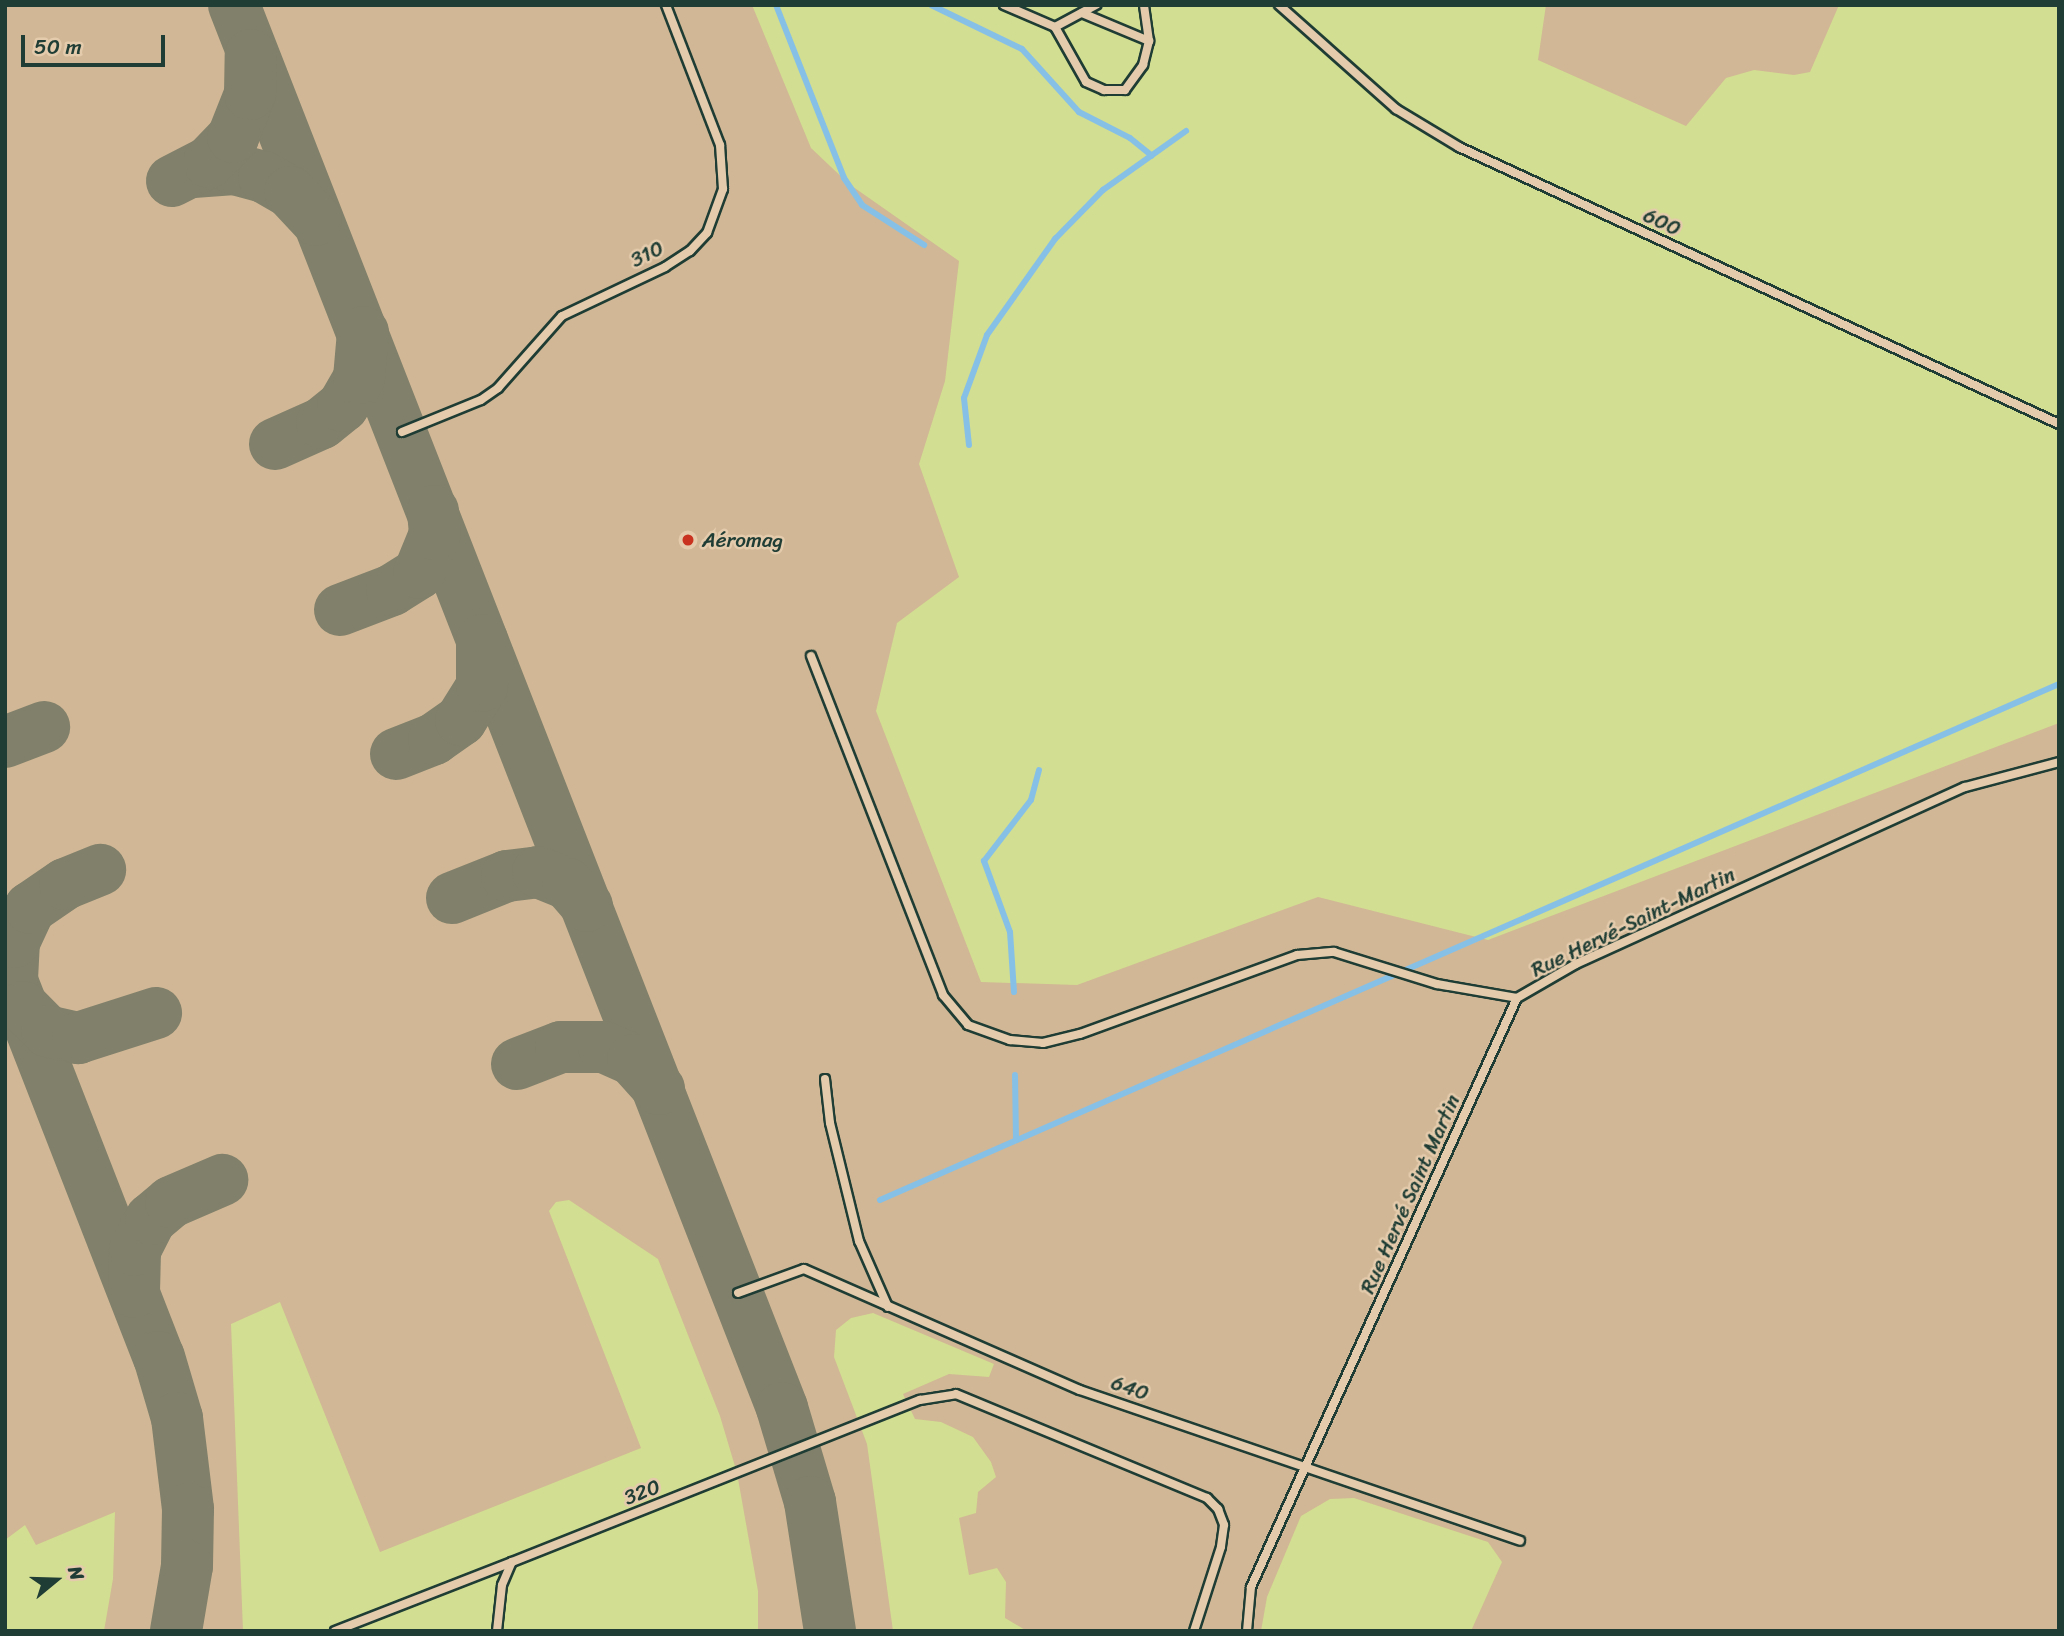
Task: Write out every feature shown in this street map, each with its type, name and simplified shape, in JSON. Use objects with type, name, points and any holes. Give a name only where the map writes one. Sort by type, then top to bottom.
[{"type":"lane","name":"310","points":[[402,432],[481,400],[498,388],[562,316],[665,267],[690,251],[706,233],[723,189],[720,145],[666,5]]},
{"type":"lane","points":[[1004,5],[1055,27],[1086,82],[1104,90],[1125,90],[1143,65],[1149,41],[1144,5]]},
{"type":"lane","points":[[1055,27],[1096,5]]},
{"type":"lane","name":"600","points":[[1279,5],[1396,109],[1459,147],[2059,424]]},
{"type":"lane","points":[[1082,13],[1149,41]]},
{"type":"lane","name":"Rue Hervé-Saint-Martin","points":[[811,656],[943,995],[968,1025],[1010,1040],[1043,1043],[1080,1034],[1297,955],[1334,952],[1437,984],[1517,998],[1576,964],[1965,787],[2059,762]]},
{"type":"lane","name":"Rue Hervé Saint Martin","points":[[1247,1631],[1251,1587],[1517,998]]},
{"type":"lane","points":[[825,1079],[830,1123],[859,1241],[888,1307]]},
{"type":"lane","name":"640","points":[[738,1293],[804,1269],[1080,1390],[1520,1541]]},
{"type":"lane","name":"320","points":[[334,1631],[920,1401],[956,1394],[1207,1498],[1218,1509],[1224,1525],[1221,1547],[1194,1631]]},
{"type":"lane","points":[[497,1631],[502,1585],[512,1562]]},
{"type":"shaded area","points":[[5,5],[2059,5],[2059,1631],[5,1631]]},
{"type":"green space","points":[[752,5],[1546,5],[1538,60],[1686,126],[1726,78],[1754,70],[1794,75],[1810,72],[1839,5],[2059,5],[2059,723],[1488,940],[1318,897],[1077,985],[981,982],[876,711],[897,623],[959,577],[919,464],[945,381],[959,261],[849,184],[811,148]]},
{"type":"green space","points":[[569,1200],[658,1259],[720,1416],[737,1473],[758,1591],[758,1631],[243,1631],[231,1324],[280,1302],[380,1552],[641,1448],[549,1211],[556,1202]]},
{"type":"green space","points":[[873,1313],[994,1364],[989,1377],[949,1374],[903,1394],[915,1419],[941,1422],[973,1437],[991,1462],[996,1477],[978,1492],[976,1513],[959,1518],[969,1575],[997,1568],[1006,1582],[1005,1618],[1027,1631],[893,1631],[867,1444],[834,1357],[836,1330],[851,1318]]},
{"type":"green space","points":[[1354,1498],[1488,1542],[1502,1562],[1471,1631],[1261,1631],[1267,1597],[1301,1516],[1330,1499]]},
{"type":"green space","points":[[115,1512],[113,1579],[104,1631],[5,1631],[5,1540],[25,1525],[36,1545]]},
{"type":"waterway","points":[[776,5],[844,178],[862,205],[924,245]]},
{"type":"waterway","points":[[931,5],[1022,49],[1079,112],[1130,138],[1152,156]]},
{"type":"waterway","points":[[969,445],[964,398],[987,335],[1055,239],[1103,190],[1186,131]]},
{"type":"waterway","points":[[880,1200],[2059,684]]},
{"type":"waterway","points":[[1014,992],[1010,932],[984,861],[1031,800],[1039,770]]},
{"type":"waterway","points":[[1015,1075],[1016,1139]]},
{"type":"taxiway","points":[[234,5],[782,1408],[810,1502],[830,1631]]},
{"type":"taxiway","points":[[172,181],[209,162],[233,137],[250,94],[251,55]]},
{"type":"taxiway","points":[[193,172],[234,169],[264,177],[290,192],[316,220]]},
{"type":"taxiway","points":[[275,444],[322,423],[343,406],[359,378],[363,332]]},
{"type":"taxiway","points":[[340,610],[392,590],[419,573],[435,534],[433,511]]},
{"type":"taxiway","points":[[396,754],[434,739],[461,720],[482,686],[482,640]]},
{"type":"taxiway","points":[[5,742],[44,727]]},
{"type":"taxiway","points":[[12,979],[14,942],[30,908],[65,884],[100,870]]},
{"type":"taxiway","points":[[452,898],[507,876],[538,872],[568,884],[587,906]]},
{"type":"taxiway","points":[[5,963],[159,1357],[177,1418],[188,1509],[187,1566],[176,1631]]},
{"type":"taxiway","points":[[23,1007],[47,1031],[78,1038],[156,1013]]},
{"type":"taxiway","points":[[517,1064],[561,1047],[604,1047],[633,1060],[659,1089]]},
{"type":"taxiway","points":[[134,1292],[135,1250],[151,1219],[171,1202],[222,1180]]},
{"type":"place","name":"Aéromag","points":[[688,540]]}]
